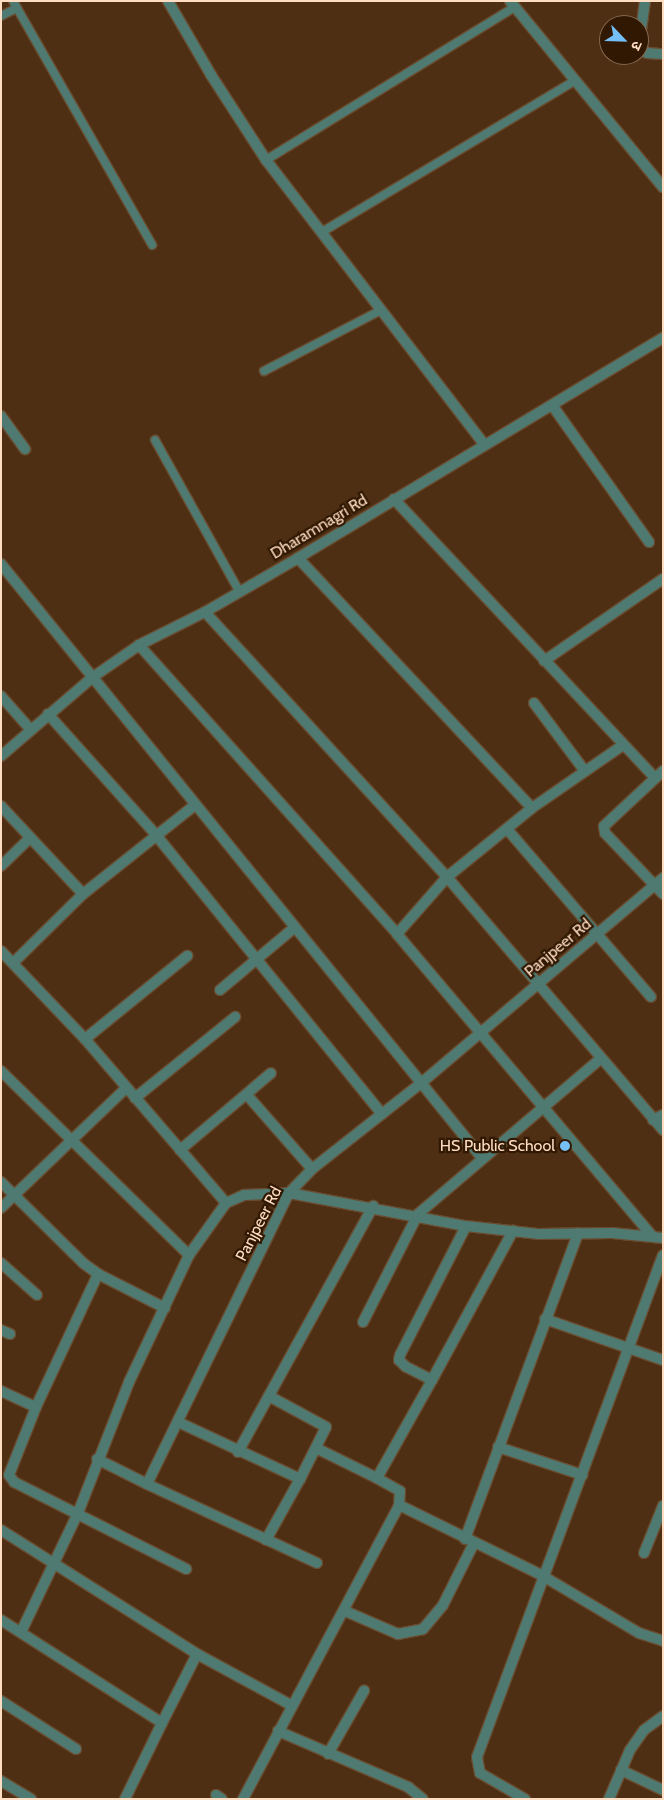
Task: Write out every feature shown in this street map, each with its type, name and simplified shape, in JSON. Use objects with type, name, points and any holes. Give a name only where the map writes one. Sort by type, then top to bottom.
[{"type":"street","points":[[645,1],[639,44],[647,53],[663,54]]},
{"type":"street","points":[[171,2],[266,160],[485,445]]},
{"type":"street","points":[[513,4],[574,81],[663,187]]},
{"type":"street","name":"Dharamnagri Rd","points":[[1,756],[93,677],[139,645],[205,612],[298,558],[663,338]]},
{"type":"street","points":[[552,405],[649,542]]},
{"type":"street","points":[[1,416],[25,449]]},
{"type":"street","points":[[394,499],[623,745],[659,775],[604,826],[605,833],[659,882],[663,894]]},
{"type":"street","points":[[298,558],[532,808]]},
{"type":"street","points":[[1,564],[420,1084],[482,1158]]},
{"type":"street","points":[[544,661],[663,579]]},
{"type":"street","points":[[205,612],[448,877],[600,1059],[658,1117],[663,1130]]},
{"type":"street","points":[[139,645],[397,934],[482,1032],[542,1107],[658,1237]]},
{"type":"street","points":[[1,696],[31,730]]},
{"type":"street","points":[[534,703],[584,770]]},
{"type":"street","points":[[48,714],[156,835],[382,1114]]},
{"type":"street","points":[[397,934],[448,877],[532,808],[584,770],[623,745]]},
{"type":"street","points":[[13,963],[83,894],[195,804]]},
{"type":"street","points":[[1,806],[83,894]]},
{"type":"street","points":[[507,829],[651,997]]},
{"type":"street","points":[[1,866],[30,838]]},
{"type":"street","name":"Panjpeer Rd","points":[[147,1484],[289,1193],[312,1169],[420,1084],[659,882]]},
{"type":"street","points":[[220,990],[294,928]]},
{"type":"street","points":[[1,951],[85,1039],[226,1202]]},
{"type":"street","points":[[85,1039],[187,956]]},
{"type":"street","points":[[135,1098],[235,1017]]},
{"type":"street","points":[[364,1322],[418,1214],[600,1059]]},
{"type":"street","points":[[1,1071],[189,1255]]},
{"type":"street","points":[[180,1150],[271,1073]]},
{"type":"street","points":[[1,1208],[126,1088]]},
{"type":"street","points":[[247,1094],[312,1169]]},
{"type":"street","points":[[1,1182],[98,1274],[164,1308]]},
{"type":"street","points":[[21,1632],[78,1513],[97,1459],[189,1255],[226,1202],[244,1195],[289,1193],[418,1214],[466,1226],[512,1231],[658,1237]]},
{"type":"street","points":[[238,1452],[373,1206]]},
{"type":"street","points":[[432,1380],[406,1367],[399,1360],[400,1355],[466,1226]]},
{"type":"street","points":[[377,1478],[512,1231]]},
{"type":"street","points":[[345,1611],[398,1634],[423,1629],[443,1605],[469,1541],[498,1447],[578,1233]]},
{"type":"street","points":[[525,1799],[490,1780],[476,1765],[543,1576],[582,1476],[663,1255]]},
{"type":"street","points":[[1,1263],[37,1295]]},
{"type":"street","points":[[98,1274],[36,1407],[9,1475],[14,1482],[186,1569]]},
{"type":"street","points":[[546,1319],[663,1360]]},
{"type":"street","points":[[1,1391],[36,1407]]},
{"type":"street","points":[[266,1540],[318,1449],[326,1427],[269,1396]]},
{"type":"street","points":[[178,1422],[238,1452],[300,1478]]},
{"type":"street","points":[[498,1447],[582,1476]]},
{"type":"street","points":[[243,1799],[291,1705],[345,1611],[399,1505],[400,1491],[318,1449]]},
{"type":"street","points":[[97,1459],[317,1564]]},
{"type":"street","points":[[399,1505],[543,1576],[605,1615],[663,1641]]},
{"type":"street","points":[[644,1553],[663,1506]]},
{"type":"street","points":[[1,1530],[197,1654],[291,1705]]},
{"type":"street","points":[[1,1620],[162,1723]]},
{"type":"street","points":[[125,1799],[197,1654]]},
{"type":"street","points":[[328,1754],[364,1692]]},
{"type":"street","points":[[1,1701],[76,1749]]},
{"type":"street","points":[[609,1799],[621,1770],[644,1730],[663,1716]]},
{"type":"street","points":[[278,1731],[408,1787],[423,1799]]},
{"type":"street","points":[[621,1770],[663,1790]]},
{"type":"street","points":[[1,1781],[16,1795],[31,1799]]},
{"type":"lane","points":[[266,160],[513,4]]},
{"type":"lane","points":[[1,16],[15,5],[152,245]]},
{"type":"lane","points":[[322,232],[574,81]]},
{"type":"lane","points":[[264,371],[380,310]]},
{"type":"lane","points":[[155,440],[239,591]]},
{"type":"place","name":"HS Public School","points":[[565,1146]]}]
